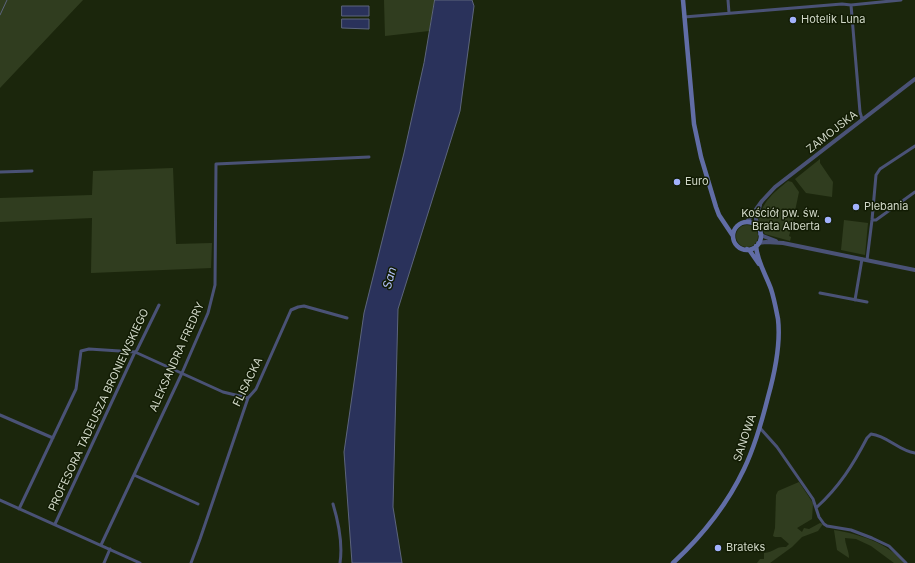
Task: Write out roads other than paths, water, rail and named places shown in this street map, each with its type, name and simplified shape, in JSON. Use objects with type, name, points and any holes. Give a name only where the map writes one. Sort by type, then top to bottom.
[{"type":"main road","points":[[683,0],[696,136],[714,203],[738,246],[747,250],[753,255],[763,270]]},
{"type":"main road","points":[[723,221],[731,225],[738,225],[747,222],[757,226],[760,234],[757,244],[763,270]]},
{"type":"main road","points":[[733,236],[734,230],[738,225]]},
{"type":"main road","points":[[747,250],[757,244]]},
{"type":"main road","name":"SANOWA","points":[[673,563],[695,542],[722,508],[744,469],[760,428],[773,379],[779,347],[778,320],[773,297],[763,270]]},
{"type":"street","points":[[728,0],[729,13]]},
{"type":"street","points":[[684,17],[901,0]]},
{"type":"street","points":[[851,5],[860,112],[862,120]]},
{"type":"street","name":"ZAMOJSKA","points":[[747,222],[762,201],[775,187],[915,79]]},
{"type":"street","points":[[855,300],[872,220],[876,175],[880,170],[915,146]]},
{"type":"street","name":"ALEKSANDRA FREDRY","points":[[101,546],[182,373],[208,313],[214,288],[216,164],[369,157]]},
{"type":"street","points":[[0,172],[32,171]]},
{"type":"street","points":[[872,220],[876,220],[915,192]]},
{"type":"street","name":"ZAMOJSKA","points":[[757,226],[756,219],[762,201]]},
{"type":"street","points":[[760,234],[782,243]]},
{"type":"street","points":[[757,244],[766,242],[782,243],[915,270]]},
{"type":"street","points":[[820,293],[867,302]]},
{"type":"street","name":"PROFESORA TADEUSZA BRONIEWSKIEGO","points":[[55,524],[159,304]]},
{"type":"street","name":"FLISACKA","points":[[191,563],[248,398],[256,389],[291,310],[304,306],[347,318]]},
{"type":"street","points":[[19,509],[76,389],[81,351],[135,352],[223,392],[248,398]]},
{"type":"street","points":[[0,415],[53,438]]},
{"type":"street","points":[[760,428],[777,447],[813,499],[817,507],[819,517],[827,526],[851,530],[872,538],[889,546],[906,563]]},
{"type":"street","points":[[817,507],[831,495],[845,476],[871,434],[879,435],[908,452],[915,453]]},
{"type":"street","points":[[134,475],[198,504]]},
{"type":"street","points":[[0,500],[140,563]]},
{"type":"street","points":[[333,504],[340,527],[340,563]]},
{"type":"street","points":[[104,563],[110,550]]},
{"type":"water","name":"San","points":[[435,0],[472,0],[474,6],[460,111],[398,309],[393,507],[402,563],[352,563],[344,452],[364,313],[404,153],[424,63]]},
{"type":"water","points":[[342,6],[369,6],[369,16],[342,16]]},
{"type":"water","points":[[342,19],[369,19],[369,29],[342,28]]},
{"type":"waterway","points":[[0,15],[7,0]]},
{"type":"place","name":"Hotelik Luna","points":[[793,20]]},
{"type":"place","name":"Euro","points":[[677,182]]},
{"type":"place","name":"Plebania","points":[[856,207]]},
{"type":"place","name":"Kościół pw. św. Brata Alberta","points":[[828,220]]},
{"type":"place","name":"Brateks","points":[[718,548]]}]
